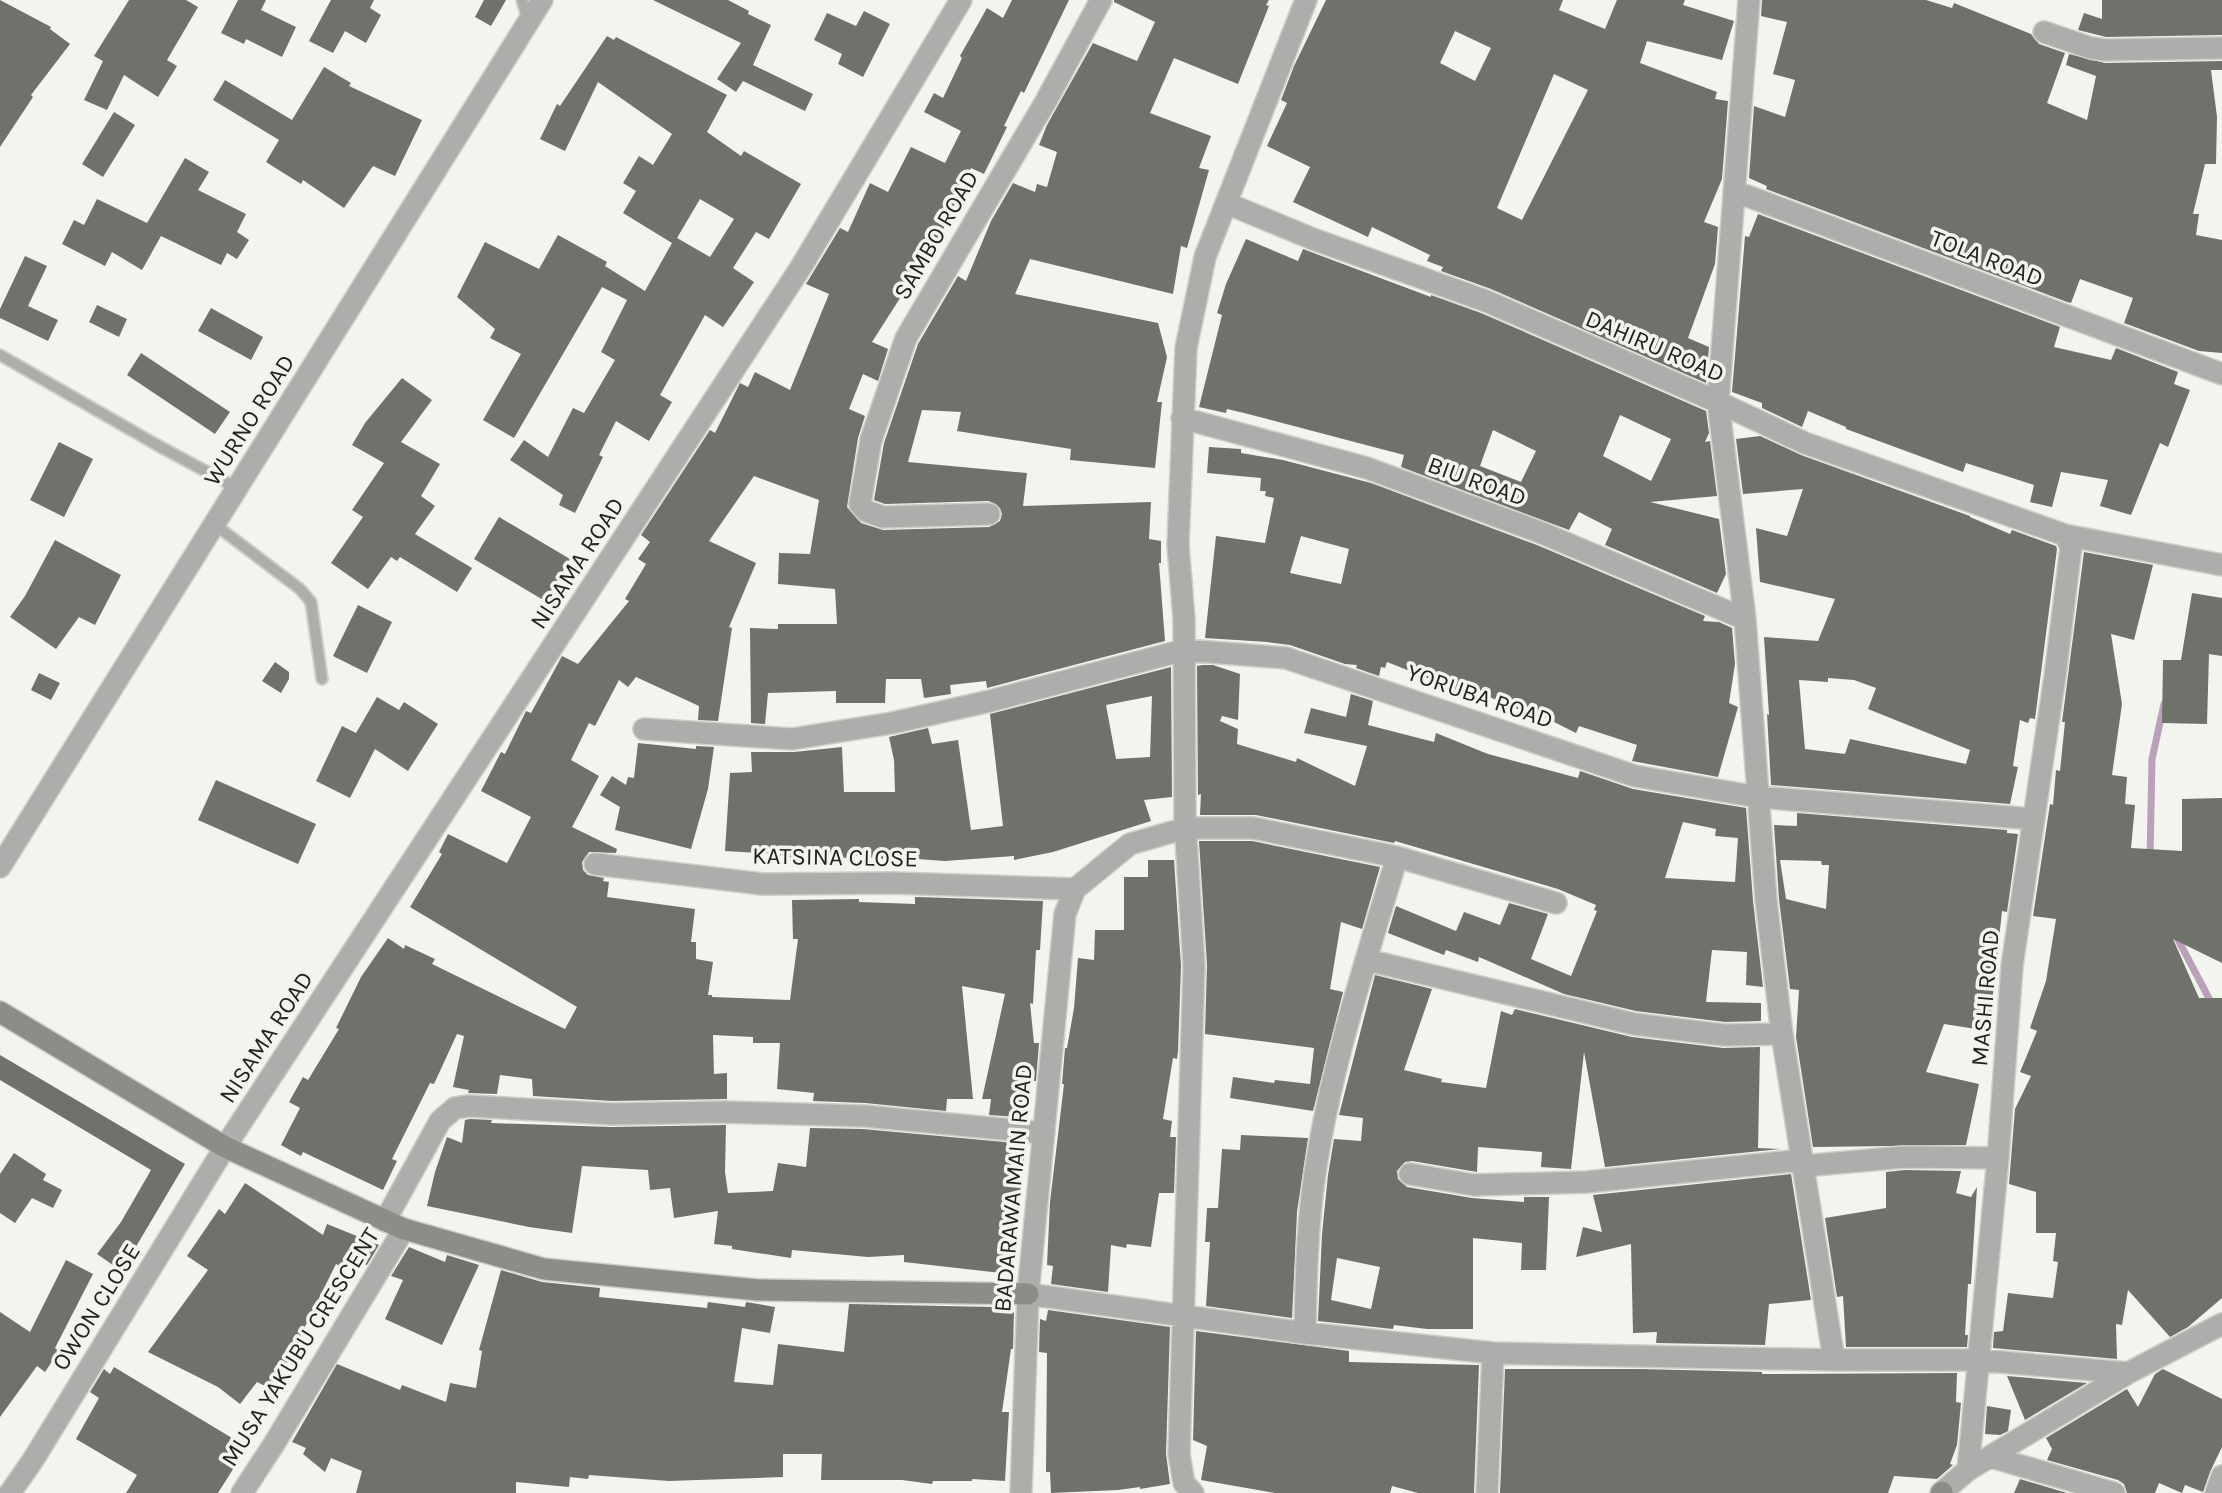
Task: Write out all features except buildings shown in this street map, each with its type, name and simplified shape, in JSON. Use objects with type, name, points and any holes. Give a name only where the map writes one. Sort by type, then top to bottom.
[{"type":"street","name":"WURNO ROAD","points":[[0,867],[542,0]]},
{"type":"street","name":"NISAMA ROAD","points":[[225,1147],[801,267],[961,0]]},
{"type":"street","name":"SAMBO ROAD","points":[[989,514],[883,517],[866,511],[860,504],[871,440],[906,338],[1046,101],[1101,0]]},
{"type":"street","points":[[1193,1493],[1184,1483],[1180,1454],[1194,966],[1186,828],[1184,650],[1178,544],[1186,348],[1205,257],[1306,0]]},
{"type":"street","points":[[1749,0],[1718,402],[1745,620],[1766,900],[1782,1034],[1834,1360]]},
{"type":"street","points":[[2044,32],[2105,50],[2222,48]]},
{"type":"street","name":"TOLA ROAD","points":[[1734,191],[2222,374]]},
{"type":"street","name":"DAHIRU ROAD","points":[[1226,203],[1313,239],[1486,301],[1805,443],[2064,535],[2222,565]]},
{"type":"street","name":"BIU ROAD","points":[[1182,418],[1367,468],[1542,533],[1745,620]]},
{"type":"street","name":"MASHI ROAD","points":[[1968,1470],[1998,1158],[2012,966],[2071,547],[2064,535]]},
{"type":"street","name":"YORUBA ROAD","points":[[644,729],[792,739],[892,723],[990,701],[1184,650],[1286,658],[1635,776],[1758,797],[2034,819]]},
{"type":"street","points":[[1075,889],[1130,844],[1186,828],[1253,828],[1397,857],[1556,903]]},
{"type":"street","points":[[1305,1333],[1307,1256],[1315,1173],[1338,1061],[1397,857]]},
{"type":"street","name":"KATSINA CLOSE","points":[[595,864],[763,884],[907,884],[1075,889]]},
{"type":"street","name":"BADARAWA MAIN ROAD","points":[[1021,1493],[1028,1294],[1065,914],[1075,889]]},
{"type":"street","points":[[1367,960],[1634,1024],[1724,1035],[1782,1034]]},
{"type":"street","points":[[0,1012],[225,1147],[394,1225],[544,1269],[758,1290],[1028,1294],[1305,1333],[1493,1353],[1978,1360],[2128,1373]]},
{"type":"street","name":"MUSA YAKUBU CRESCENT","points":[[242,1493],[274,1444],[394,1225],[440,1121],[455,1108],[469,1106],[612,1114],[724,1112],[864,1116],[1044,1133]]},
{"type":"street","name":"OWON CLOSE","points":[[10,1493],[33,1460],[225,1147]]},
{"type":"street","points":[[1410,1174],[1474,1185],[1587,1182],[1904,1157],[1998,1158]]},
{"type":"street","points":[[1941,1493],[1968,1470],[2128,1373],[2222,1324]]},
{"type":"street","points":[[1487,1493],[1493,1353]]},
{"type":"street","points":[[1991,1457],[2091,1490],[2114,1493]]},
{"type":"street","points":[[2216,1493],[2222,1476]]},
{"type":"lane","points":[[522,0],[528,21]]},
{"type":"lane","points":[[0,355],[157,446],[237,488]]},
{"type":"lane","points":[[214,524],[300,589],[311,602],[322,679]]},
{"type":"waterway","points":[[2150,858],[2152,759],[2164,704]]},
{"type":"waterway","points":[[2175,934],[2212,1004]]}]
